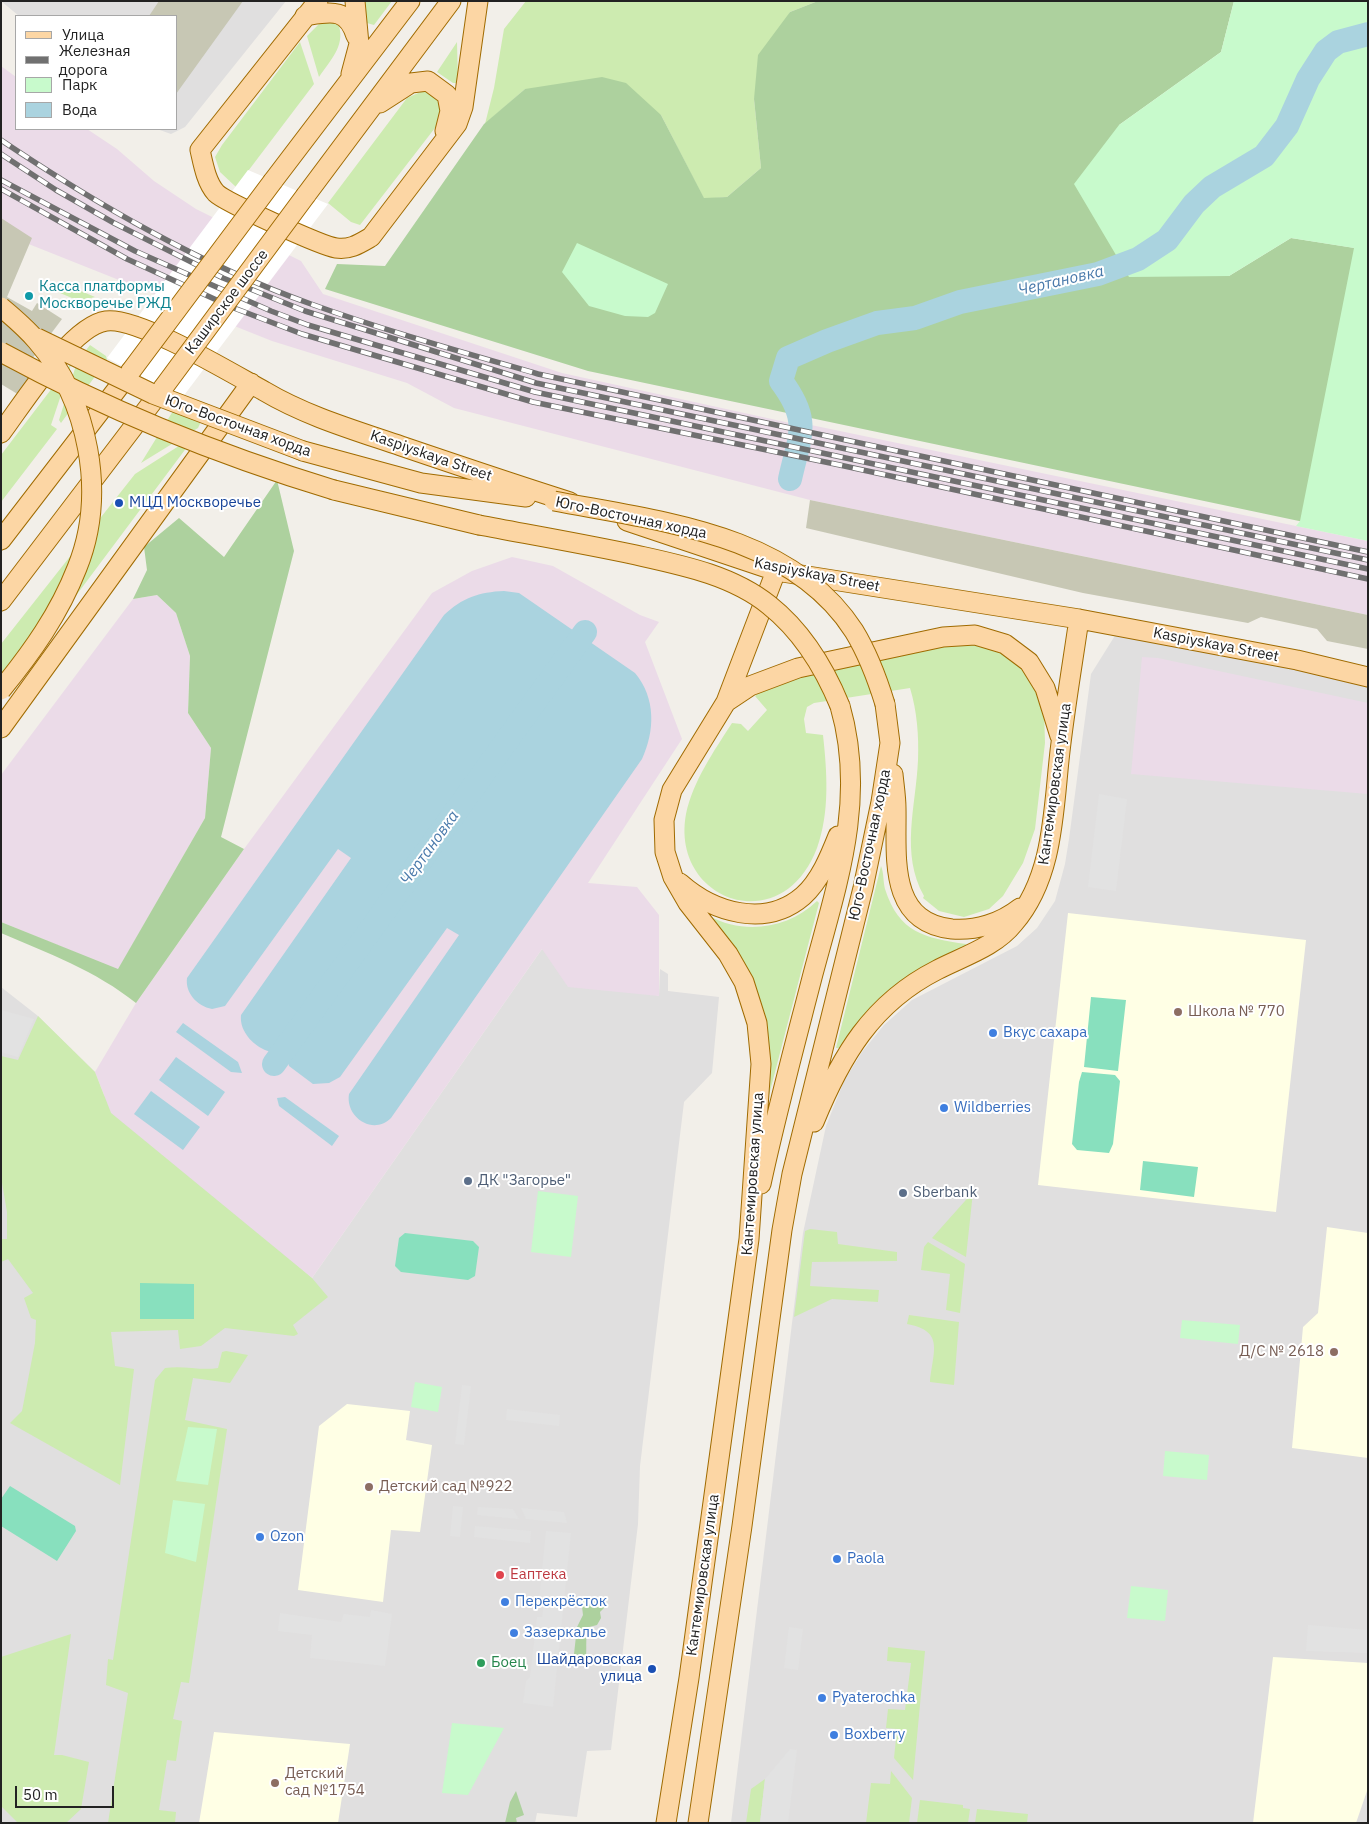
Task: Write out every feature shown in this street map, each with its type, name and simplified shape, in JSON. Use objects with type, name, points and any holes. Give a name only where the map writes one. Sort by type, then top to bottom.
[{"type":"main road","points":[[318,1],[200,150],[205,173],[216,193],[305,237],[335,248],[353,248],[372,237],[457,124],[463,106],[478,1]]},
{"type":"main road","points":[[348,84],[358,44],[355,1]]},
{"type":"main road","points":[[1,540],[410,1]]},
{"type":"main road","name":"Каширское шоссе","points":[[1,601],[163,388],[368,110],[451,1]]},
{"type":"main road","points":[[305,16],[326,12],[342,15],[352,25],[358,44]]},
{"type":"main road","points":[[368,110],[411,83],[428,81],[447,94],[450,111],[441,143]]},
{"type":"main road","points":[[1,306],[37,341],[64,381],[82,426],[88,450],[92,494],[85,543],[66,594],[42,637],[1,690]]},
{"type":"main road","name":"Юго-Восточная хорда","points":[[1,318],[81,361],[153,394],[303,451],[422,483],[554,501],[664,522],[753,550],[798,576],[840,612],[864,648],[885,704],[890,744],[881,802],[863,888],[792,1174],[782,1230]]},
{"type":"main road","name":"Kaspiyskaya Street","points":[[1,432],[63,351],[94,324],[106,321],[132,325],[210,360],[264,392],[330,422],[776,571],[1079,619],[1368,672]]},
{"type":"main road","name":"Юго-Восточная хорда","points":[[1,352],[69,387],[130,415],[286,475],[406,508],[662,561],[731,582],[769,605],[789,624],[821,663],[840,706],[850,749],[852,795],[848,833],[836,885],[771,1135],[749,1239]]},
{"type":"main road","points":[[1,728],[251,383]]},
{"type":"main road","name":"Кантемировская улица","points":[[666,1823],[689,1678],[749,1239],[761,1064],[757,1023],[738,970],[688,904],[674,877],[668,864],[663,840],[664,820],[668,800],[678,779],[726,702],[776,571]]},
{"type":"main road","name":"Кантемировская улица","points":[[792,1174],[838,1068],[848,1050],[872,1020],[917,981],[995,942],[1014,923],[1029,901],[1042,876],[1048,852],[1061,740],[1079,619]]},
{"type":"main road","points":[[726,702],[750,686],[798,668],[943,637],[975,635],[1006,644],[1029,662],[1044,688],[1061,740]]},
{"type":"main road","name":"Kaspiyskaya Street","points":[[1306,662],[1368,677]]},
{"type":"main road","points":[[890,744],[896,807],[895,861],[900,887],[911,907],[932,924],[960,930],[988,925],[1003,919],[1029,901]]},
{"type":"main road","points":[[674,877],[702,899],[739,913],[763,913],[792,903],[804,895],[815,882],[829,858],[852,795]]},
{"type":"main road","name":"Кантемировская улица","points":[[698,1823],[742,1526],[782,1230]]},
{"type":"shaded area","points":[[1,1],[286,1],[185,127],[171,134],[160,130],[178,130],[178,15],[18,15]]},
{"type":"shaded area","points":[[159,1],[243,1],[178,91],[178,15],[150,15]]},
{"type":"shaded area","points":[[1,66],[15,76],[15,130],[88,130],[117,149],[154,181],[196,209],[301,261],[323,294],[562,373],[799,425],[811,425],[1368,541],[1368,615],[810,500],[454,408],[407,383],[272,341],[1,233]]},
{"type":"shaded area","points":[[1,218],[32,238],[7,297],[32,311],[37,303],[62,319],[23,371],[36,380],[24,398],[1,384]]},
{"type":"shaded area","points":[[810,500],[1368,615],[1368,649],[1327,641],[1317,629],[1261,617],[1248,623],[1083,593],[806,528]]},
{"type":"shaded area","points":[[512,557],[553,566],[640,615],[659,622],[645,642],[682,739],[588,883],[637,887],[659,915],[659,996],[568,987],[542,949],[312,1278],[111,1113],[95,1072],[136,1003],[244,849],[432,593],[472,571]]},
{"type":"shaded area","points":[[157,595],[176,613],[190,656],[188,713],[211,748],[205,818],[118,970],[1,922],[1,775],[133,599]]},
{"type":"shaded area","points":[[1121,626],[1368,680],[1368,1820],[1367,1823],[731,1823],[803,1233],[826,1126],[844,1081],[862,1052],[884,1025],[912,1000],[1017,946],[1037,928],[1055,901],[1065,864],[1069,839],[1091,674]]},
{"type":"shaded area","points":[[1142,657],[1158,658],[1368,703],[1368,794],[1131,774]]},
{"type":"shaded area","points":[[1099,794],[1127,799],[1116,891],[1088,887]]},
{"type":"shaded area","name":"Школа № 770","points":[[1068,913],[1306,940],[1276,1212],[1038,1185]]},
{"type":"shaded area","points":[[542,949],[659,996],[660,969],[668,974],[668,991],[719,997],[712,1073],[684,1102],[640,1466],[638,1524],[611,1750],[587,1751],[577,1817],[537,1813],[535,1823],[1,1823],[1,987],[38,1016],[95,1072],[102,1093],[312,1278]]},
{"type":"shaded area","points":[[1,1010],[34,1019],[18,1057],[1,1052]]},
{"type":"shaded area","name":"Д/C № 2618","points":[[1327,1227],[1368,1233],[1368,1458],[1292,1448],[1303,1327],[1318,1313]]},
{"type":"shaded area","points":[[462,1385],[471,1386],[464,1445],[455,1444]]},
{"type":"shaded area","name":"Детский сад №922","points":[[347,1404],[410,1411],[406,1440],[432,1445],[420,1532],[391,1530],[383,1602],[298,1590],[319,1426]]},
{"type":"shaded area","points":[[507,1409],[560,1415],[559,1426],[506,1420]]},
{"type":"shaded area","points":[[453,1506],[463,1507],[460,1537],[450,1536]]},
{"type":"shaded area","points":[[478,1507],[513,1509],[519,1519],[477,1515]]},
{"type":"shaded area","points":[[521,1508],[564,1512],[567,1523],[526,1519]]},
{"type":"shaded area","points":[[475,1526],[531,1531],[530,1543],[474,1537]]},
{"type":"shaded area","points":[[546,1531],[571,1533],[553,1707],[523,1703],[526,1681],[530,1677],[537,1617],[542,1617],[544,1602],[539,1601]]},
{"type":"shaded area","points":[[371,1610],[392,1614],[385,1666],[310,1658],[312,1635],[278,1631],[280,1613],[341,1622],[344,1614],[370,1617]]},
{"type":"shaded area","points":[[1308,1625],[1368,1630],[1368,1653],[1306,1651]]},
{"type":"shaded area","points":[[789,1627],[803,1629],[798,1670],[784,1668]]},
{"type":"shaded area","points":[[1273,1657],[1368,1663],[1368,1788],[1356,1823],[1253,1823]]},
{"type":"shaded area","name":"Детский сад №1754","points":[[214,1732],[350,1744],[338,1823],[199,1823]]},
{"type":"shaded area","points":[[790,1749],[797,1750],[788,1823],[760,1823],[765,1779]]},
{"type":"green space","points":[[362,1],[392,1],[374,25],[367,23]]},
{"type":"green space","points":[[526,1],[818,1],[790,12],[754,99],[761,168],[727,197],[704,199],[661,115],[525,89],[485,124],[494,88],[504,29]]},
{"type":"green space","points":[[818,1],[1234,1],[1221,52],[1119,125],[1229,276],[1291,238],[1355,248],[1368,537],[588,371],[325,289],[337,264],[385,266],[484,124],[525,89],[602,77],[626,83],[661,115],[704,198],[727,197],[761,168],[754,99],[758,55],[790,12]]},
{"type":"green space","points":[[1234,1],[1368,1],[1368,541],[1296,526],[1300,521],[1354,248],[1291,238],[1229,276],[1129,277],[1074,184],[1119,125],[1221,52]]},
{"type":"green space","points":[[331,22],[339,26],[340,40],[332,59],[319,77],[307,36],[319,24]]},
{"type":"green space","points":[[300,42],[314,84],[236,187],[220,172],[215,157],[222,145]]},
{"type":"green space","points":[[457,42],[458,83],[453,83],[437,72]]},
{"type":"green space","points":[[425,90],[438,100],[440,112],[438,124],[360,225],[351,222],[328,203],[407,98]]},
{"type":"green space","points":[[577,243],[668,284],[655,313],[648,317],[625,316],[589,306],[562,272]]},
{"type":"green space","points":[[62,283],[95,297],[79,301],[53,290]]},
{"type":"green space","points":[[90,345],[106,356],[107,360],[61,423],[59,420],[77,362]]},
{"type":"green space","points":[[72,362],[51,425],[57,429],[1,502],[1,455]]},
{"type":"green space","points":[[181,398],[207,409],[198,428],[141,463]]},
{"type":"green space","points":[[196,435],[1,696],[1,644],[135,474]]},
{"type":"green space","points":[[277,480],[294,551],[221,837],[244,849],[136,1003],[105,981],[88,972],[1,933],[1,922],[118,969],[205,818],[211,748],[188,713],[190,656],[176,613],[157,595],[133,599],[147,570],[144,547],[179,518],[224,557]]},
{"type":"green space","points":[[944,644],[990,645],[1029,670],[1044,709],[1045,743],[1035,829],[1023,863],[1003,896],[989,909],[964,917],[939,911],[923,898],[924,896],[917,880],[913,863],[911,846],[917,778],[918,733],[910,688],[814,703],[807,707],[804,719],[806,733],[823,735],[826,763],[826,806],[817,848],[801,877],[780,894],[756,901],[732,898],[711,888],[695,869],[686,844],[686,814],[699,778],[711,755],[732,723],[741,724],[748,731],[767,710],[755,696],[769,684]]},
{"type":"green space","points":[[881,866],[885,889],[891,904],[906,924],[926,936],[966,944],[965,947],[886,994],[868,1011],[839,1048],[836,1048]]},
{"type":"green space","points":[[817,901],[819,903],[768,1099],[766,1099],[768,1066],[709,916],[737,926],[765,926],[793,918]]},
{"type":"green space","points":[[1091,997],[1126,1000],[1118,1071],[1084,1067]]},
{"type":"green space","points":[[38,1016],[95,1072],[111,1113],[312,1278],[328,1297],[293,1325],[298,1334],[294,1336],[225,1328],[201,1346],[180,1349],[178,1330],[111,1332],[115,1366],[134,1369],[120,1485],[10,1423],[22,1411],[35,1343],[36,1320],[31,1318],[24,1298],[33,1293],[8,1259],[1,1262],[1,1239],[7,1239],[7,1212],[1,1177],[1,1056],[18,1060]]},
{"type":"green space","points":[[1082,1072],[1115,1075],[1120,1081],[1113,1144],[1109,1153],[1077,1150],[1072,1144],[1079,1082]]},
{"type":"green space","points":[[1143,1161],[1198,1167],[1194,1197],[1140,1190]]},
{"type":"green space","points":[[538,1191],[578,1196],[571,1257],[531,1252]]},
{"type":"green space","points":[[973,1192],[966,1257],[932,1238]]},
{"type":"green space","points":[[810,1229],[837,1232],[838,1244],[897,1252],[897,1261],[812,1262],[810,1286],[879,1290],[878,1302],[832,1299],[794,1317],[805,1231]]},
{"type":"green space","points":[[405,1233],[473,1241],[479,1247],[475,1276],[468,1280],[401,1272],[395,1266],[399,1238]]},
{"type":"green space","points":[[928,1242],[965,1264],[960,1313],[946,1310],[950,1274],[921,1270],[924,1247]]},
{"type":"green space","points":[[140,1283],[194,1284],[194,1319],[140,1319]]},
{"type":"green space","points":[[909,1315],[959,1322],[954,1385],[930,1382],[934,1352],[932,1337],[919,1327],[907,1324]]},
{"type":"green space","points":[[1182,1320],[1240,1325],[1238,1344],[1180,1338]]},
{"type":"green space","points":[[222,1352],[248,1355],[230,1383],[193,1378],[185,1420],[227,1429],[189,1683],[181,1682],[173,1719],[182,1721],[176,1761],[167,1760],[159,1810],[176,1812],[175,1823],[108,1823],[128,1693],[106,1685],[108,1659],[113,1660],[155,1380],[165,1368],[218,1368]]},
{"type":"green space","points":[[415,1382],[442,1387],[438,1412],[411,1407]]},
{"type":"green space","points":[[188,1427],[217,1429],[208,1485],[176,1481]]},
{"type":"green space","points":[[1165,1451],[1209,1455],[1207,1480],[1163,1476]]},
{"type":"green space","points":[[10,1486],[75,1526],[76,1531],[57,1561],[1,1526],[1,1499]]},
{"type":"green space","points":[[173,1500],[205,1504],[196,1562],[165,1553]]},
{"type":"green space","points":[[1131,1586],[1168,1590],[1165,1621],[1127,1618]]},
{"type":"green space","points":[[581,1598],[599,1600],[608,1604],[600,1612],[601,1618],[597,1625],[589,1627],[585,1662],[580,1665],[574,1654],[577,1627],[583,1615]]},
{"type":"green space","points":[[71,1634],[54,1755],[62,1755],[89,1762],[81,1809],[66,1823],[18,1823],[1,1806],[1,1657]]},
{"type":"green space","points":[[888,1647],[925,1651],[913,1780],[894,1758],[897,1729],[886,1728],[888,1709],[905,1710],[911,1663],[887,1661]]},
{"type":"green space","points":[[452,1723],[504,1728],[468,1795],[442,1793]]},
{"type":"green space","points":[[891,1771],[912,1798],[909,1823],[866,1823],[871,1783],[890,1784]]},
{"type":"green space","points":[[765,1779],[760,1823],[746,1823],[751,1789]]},
{"type":"green space","points":[[516,1791],[524,1815],[516,1818],[517,1823],[505,1823],[510,1802]]},
{"type":"green space","points":[[920,1800],[963,1805],[963,1808],[970,1809],[968,1823],[917,1823]]},
{"type":"green space","points":[[977,1809],[1028,1814],[1027,1823],[975,1823]]},
{"type":"water","points":[[504,591],[519,593],[635,673],[647,693],[650,704],[651,726],[649,737],[642,759],[391,1118],[384,1123],[369,1124],[362,1121],[351,1110],[349,1094],[459,935],[447,928],[340,1077],[329,1083],[313,1084],[289,1066],[288,1062],[586,646],[572,636],[271,1052],[259,1047],[249,1038],[245,1033],[241,1015],[351,858],[338,849],[225,1006],[212,1009],[201,1005],[190,994],[187,978],[444,615],[457,604],[471,597]]},
{"type":"water","points":[[183,1023],[238,1062],[242,1073],[231,1072],[176,1032]]},
{"type":"water","points":[[176,1057],[225,1092],[208,1116],[159,1080]]},
{"type":"water","points":[[151,1091],[200,1127],[183,1150],[134,1114]]},
{"type":"water","points":[[285,1097],[339,1136],[332,1146],[279,1106],[277,1098]]},
{"type":"pier","points":[[248,170],[328,204],[182,398],[107,358]]},
{"type":"waterway","name":"Чертановка","points":[[790,479],[799,439],[800,418],[790,395],[781,381],[788,358],[827,341],[877,323],[915,318],[960,302],[1098,274],[1138,259],[1167,240],[1194,204],[1212,187],[1264,156],[1287,126],[1308,79],[1326,51],[1338,42],[1368,34]]},
{"type":"waterway","name":"Чертановка","points":[[274,1064],[585,632]]},
{"type":"railway","points":[[1,140],[75,188],[190,252],[230,271],[311,304],[424,341],[538,374],[1368,552]]},
{"type":"railway","points":[[1,154],[56,190],[114,223],[223,278],[305,311],[536,383],[1368,560]]},
{"type":"railway","points":[[1,180],[135,251],[271,311],[308,325],[535,392],[1368,569]]},
{"type":"railway","points":[[1,189],[127,259],[234,308],[302,334],[533,402],[835,464],[1368,579]]},
{"type":"place","name":"Касса платформы Москворечье РЖД","points":[[29,296]]},
{"type":"place","name":"МЦД Москворечье","points":[[119,503]]},
{"type":"place","name":"Школа № 770","points":[[1178,1012]]},
{"type":"place","name":"Вкус сахара","points":[[993,1033]]},
{"type":"place","name":"Wildberries","points":[[944,1108]]},
{"type":"place","name":"ДК \"Загорье\"","points":[[468,1181]]},
{"type":"place","name":"Sberbank","points":[[903,1193]]},
{"type":"place","name":"Д/C № 2618","points":[[1334,1352]]},
{"type":"place","name":"Детский сад №922","points":[[369,1487]]},
{"type":"place","name":"Ozon","points":[[260,1537]]},
{"type":"place","name":"Paola","points":[[837,1559]]},
{"type":"place","name":"Еаптека","points":[[500,1575]]},
{"type":"place","name":"Перекрёсток","points":[[505,1602]]},
{"type":"place","name":"Зазеркалье","points":[[514,1633]]},
{"type":"place","name":"Боец","points":[[481,1663]]},
{"type":"place","name":"Шайдаровская улица","points":[[652,1669]]},
{"type":"place","name":"Pyaterochka","points":[[822,1698]]},
{"type":"place","name":"Boxberry","points":[[834,1735]]},
{"type":"place","name":"Детский сад №1754","points":[[275,1783]]}]
